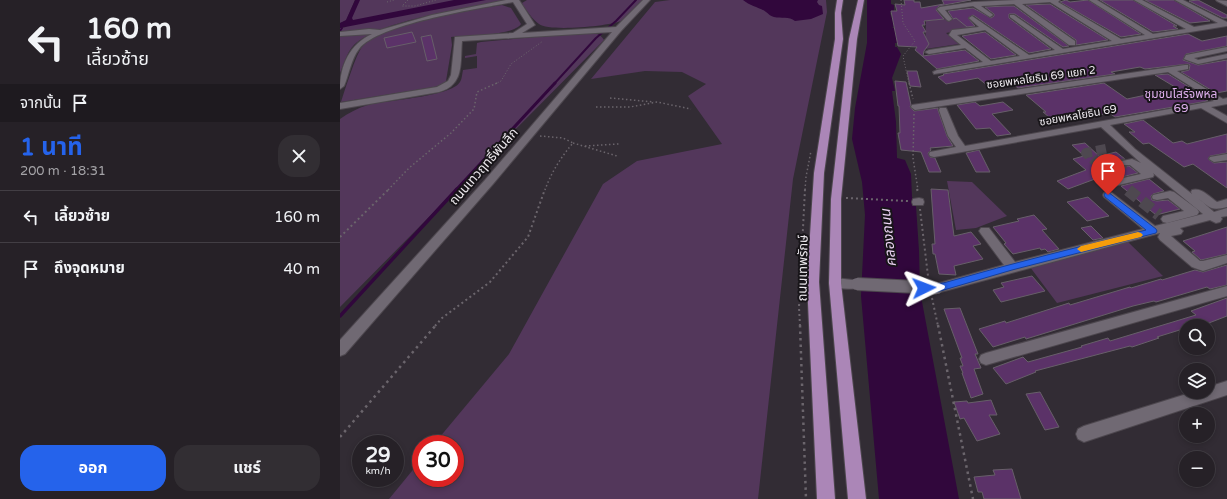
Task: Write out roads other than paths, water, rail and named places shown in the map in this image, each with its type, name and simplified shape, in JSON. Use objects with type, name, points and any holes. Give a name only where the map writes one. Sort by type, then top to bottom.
[{"type":"main road","name":"ถนนเทพรักษ์","points":[[839,39],[838,13],[840,0]]},
{"type":"main road","name":"ถนนเทพรักษ์","points":[[826,499],[813,282],[819,173],[846,0]]},
{"type":"main road","points":[[854,0],[853,39],[836,199],[835,282],[857,499]]},
{"type":"main road","points":[[853,39],[861,0]]},
{"type":"street","points":[[340,86],[356,48],[365,40],[400,24],[516,0],[531,25],[543,29],[564,32]]},
{"type":"street","name":"ถนนเทวฤทธิ์พันลึก","points":[[340,350],[528,135],[618,29],[647,0]]},
{"type":"street","points":[[949,19],[940,9],[941,8],[974,4],[1055,0],[1118,41]]},
{"type":"street","points":[[1092,0],[1151,36]]},
{"type":"street","points":[[1137,0],[1192,29]]},
{"type":"street","points":[[1178,0],[1226,24]]},
{"type":"street","points":[[1219,0],[1227,4]]},
{"type":"street","points":[[1017,3],[1072,43]]},
{"type":"street","points":[[974,4],[990,15]]},
{"type":"street","points":[[1012,16],[1061,51]]},
{"type":"street","points":[[972,18],[1027,57]]},
{"type":"street","points":[[937,72],[1226,24]]},
{"type":"street","points":[[507,36],[531,25]]},
{"type":"street","points":[[985,28],[953,35],[989,64]]},
{"type":"street","points":[[340,106],[439,89],[451,83],[455,76],[458,39],[618,29]]},
{"type":"street","points":[[340,34],[369,31],[380,32]]},
{"type":"street","points":[[929,52],[966,46]]},
{"type":"street","points":[[1227,49],[1189,57],[1188,59],[1198,62],[1227,56]]},
{"type":"street","name":"ซอยพหลโยธิน 69 แยก 2","points":[[915,107],[1186,67]]},
{"type":"street","points":[[1170,70],[1225,101]]},
{"type":"street","name":"ซอยพหลโยธิน 69","points":[[934,154],[1103,122],[1225,101]]},
{"type":"street","points":[[1202,106],[1227,120]]},
{"type":"street","points":[[943,110],[952,136],[962,149]]},
{"type":"street","points":[[1103,122],[1132,151],[1149,165],[1221,216]]},
{"type":"street","points":[[1214,159],[1227,157]]},
{"type":"street","points":[[1122,186],[1148,175],[1132,162],[1126,163]]},
{"type":"street","points":[[1138,167],[1149,165]]},
{"type":"street","points":[[1196,192],[1215,206],[1227,202]]},
{"type":"street","points":[[835,282],[933,290],[1012,267],[1153,231],[1165,220],[1193,212],[1170,194],[1157,197]]},
{"type":"street","points":[[1108,195],[1153,231]]},
{"type":"street","points":[[1165,220],[1221,216]]},
{"type":"street","points":[[1221,216],[1165,234],[1164,236],[1199,265],[1203,266],[1227,259]]},
{"type":"street","points":[[985,231],[1012,267]]},
{"type":"street","points":[[986,359],[1227,291]]},
{"type":"street","points":[[1084,434],[1227,388]]},
{"type":"water","points":[[355,0],[360,0],[352,18],[353,20],[454,0],[486,0],[340,28],[340,23],[346,20]]},
{"type":"water","points":[[743,0],[818,0],[817,2],[819,5],[822,6],[823,14],[811,19],[795,21],[793,19],[777,18]]},
{"type":"water","name":"คลองถนน","points":[[867,0],[891,0],[891,4],[894,5],[894,11],[890,13],[894,23],[899,26],[892,27],[895,29],[899,43],[895,43],[895,47],[897,47],[901,54],[892,78],[895,91],[892,91],[896,122],[897,158],[905,160],[911,174],[912,197],[916,206],[920,291],[959,499],[879,499],[861,296],[865,215],[862,182],[852,139],[855,108],[867,43]]},
{"type":"waterway","points":[[554,84],[596,38],[616,21],[636,0]]},
{"type":"waterway","points":[[456,190],[555,83]]},
{"type":"waterway","points":[[340,316],[457,189]]},
{"type":"tunnel","points":[[1106,149],[1086,153],[1103,168],[1126,163]]},
{"type":"tunnel","points":[[1128,190],[1159,215]]},
{"type":"district","name":"ชุมชนโสรัจพหล 69","points":[[1181,101]]}]
